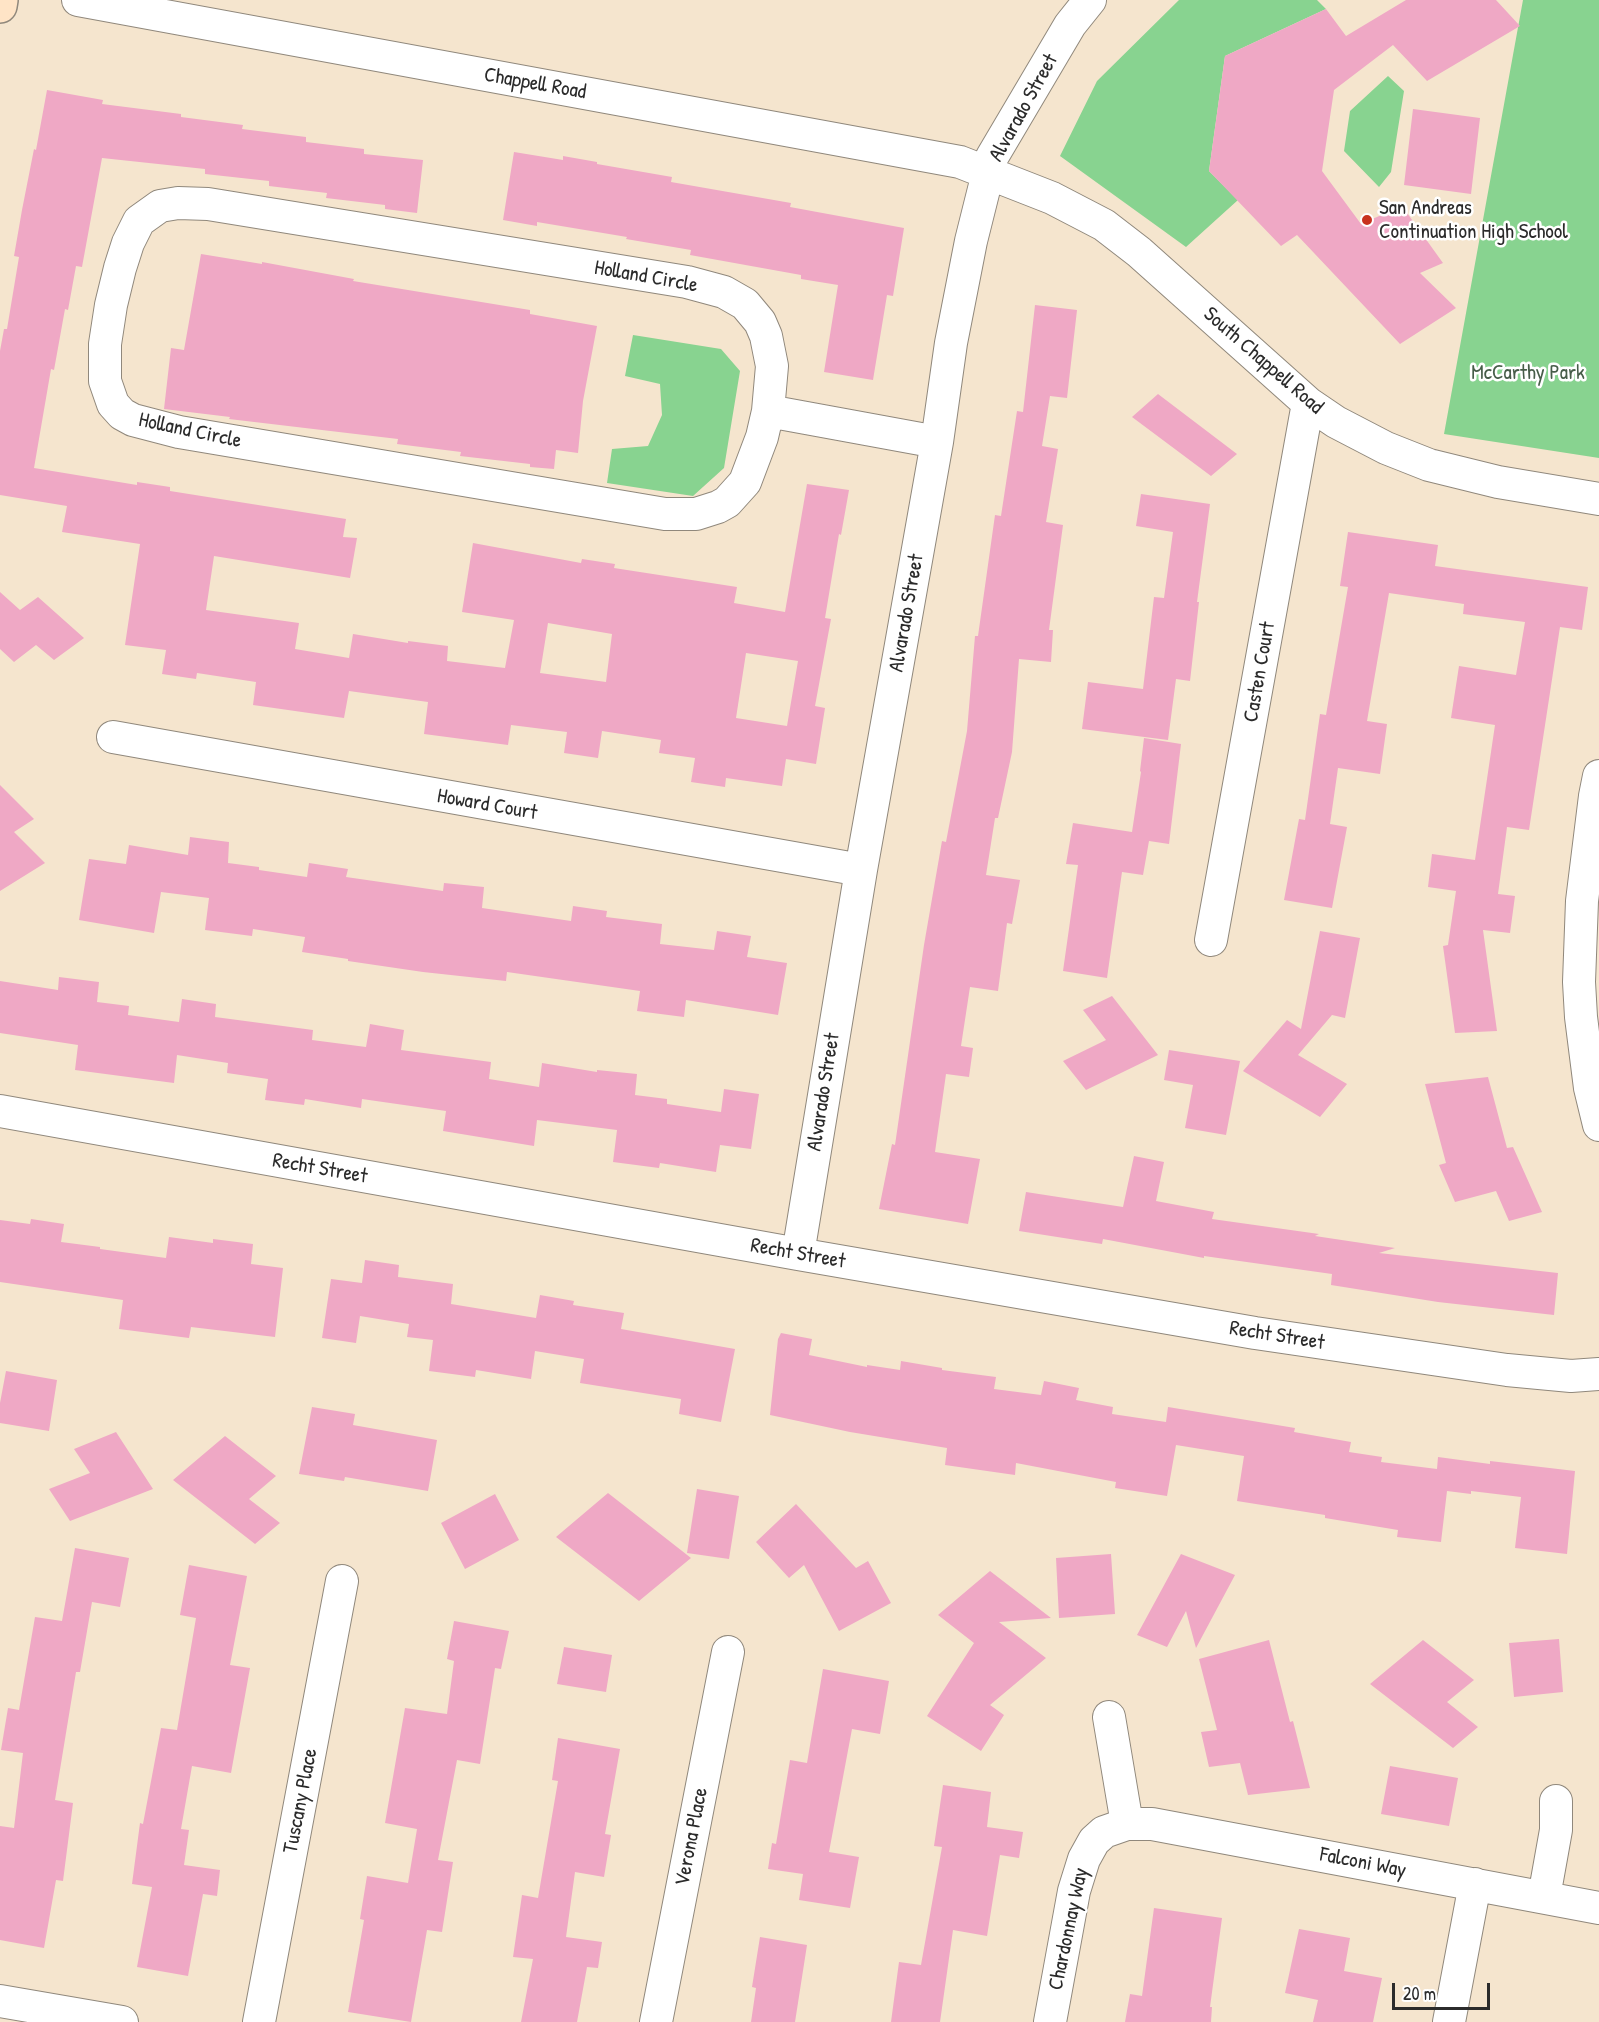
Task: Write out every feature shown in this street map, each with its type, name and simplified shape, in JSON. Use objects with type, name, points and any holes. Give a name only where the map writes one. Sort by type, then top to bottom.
[{"type":"street","points":[[0,6],[1,0]]},
{"type":"street","name":"Chappell Road","points":[[78,0],[937,157],[960,162],[990,173]]},
{"type":"street","name":"Alvarado Street","points":[[798,1254],[861,870],[937,442],[951,343],[968,252],[990,173],[992,157],[1070,26],[1090,0]]},
{"type":"street","name":"South Chappell Road","points":[[990,173],[1052,198],[1104,225],[1139,252],[1308,403],[1336,422],[1386,448],[1429,465],[1498,482],[1599,499]]},
{"type":"street","name":"Holland Circle","points":[[178,202],[208,204],[687,282],[724,292],[745,304],[760,322],[766,336],[772,366],[768,411],[762,437],[745,482],[727,502],[696,514],[665,514],[179,432],[134,420],[122,414],[108,394],[105,381],[105,344],[120,268],[128,243],[140,221],[160,206],[178,202]]},
{"type":"street","name":"Casten Court","points":[[1211,940],[1308,403]]},
{"type":"street","points":[[768,411],[937,442]]},
{"type":"street","name":"Howard Court","points":[[113,737],[861,870]]},
{"type":"street","points":[[1599,776],[1582,901],[1579,982],[1590,1089],[1599,1125]]},
{"type":"street","name":"Recht Street","points":[[0,1112],[798,1254],[1278,1336],[1507,1370],[1571,1376],[1599,1374]]},
{"type":"street","name":"Tuscany Place","points":[[259,2022],[342,1581]]},
{"type":"street","name":"Verona Place","points":[[656,2022],[728,1652]]},
{"type":"street","points":[[1109,1717],[1127,1824]]},
{"type":"street","points":[[1544,1897],[1556,1830],[1556,1801]]},
{"type":"street","name":"Falconi Way","points":[[1127,1824],[1152,1824],[1599,1908]]},
{"type":"street","name":"Chardonnay Way","points":[[1050,2022],[1074,1891],[1084,1859],[1094,1841],[1104,1832],[1127,1824]]},
{"type":"street","points":[[1449,2022],[1475,1884]]},
{"type":"street","points":[[0,2001],[122,2022]]},
{"type":"green space","points":[[1179,0],[1317,0],[1326,9],[1225,56],[1209,171],[1238,200],[1186,247],[1060,156],[1097,81]]},
{"type":"green space","name":"McCarthy Park","points":[[1523,0],[1599,0],[1599,458],[1444,434]]},
{"type":"green space","points":[[1388,76],[1404,91],[1391,172],[1379,187],[1344,151],[1350,111]]},
{"type":"green space","points":[[633,335],[721,349],[740,371],[724,468],[693,496],[607,483],[612,449],[648,446],[662,415],[660,384],[625,376]]},
{"type":"building","points":[[1406,0],[1496,0],[1520,26],[1427,81],[1393,45],[1334,90],[1322,171],[1361,224],[1402,206],[1443,263],[1420,273],[1456,308],[1400,344],[1297,235],[1281,246],[1209,171],[1225,56],[1326,9],[1346,36]]},
{"type":"building","points":[[47,90],[103,100],[102,104],[181,114],[181,117],[243,125],[242,129],[306,137],[306,142],[364,149],[364,154],[423,160],[417,213],[385,209],[385,205],[326,198],[327,193],[269,186],[269,181],[205,174],[205,169],[102,158],[82,267],[76,266],[68,310],[65,309],[54,370],[51,369],[34,468],[137,485],[137,482],[170,487],[170,491],[346,519],[343,537],[357,538],[350,578],[214,556],[206,610],[299,623],[295,649],[349,658],[353,634],[408,643],[408,641],[448,646],[447,661],[505,668],[514,620],[462,612],[473,543],[581,563],[582,559],[615,564],[614,568],[737,587],[734,603],[785,612],[807,484],[849,490],[825,618],[831,619],[815,706],[825,708],[816,764],[786,759],[782,786],[726,778],[725,787],[691,782],[695,758],[659,753],[661,740],[602,731],[598,758],[564,753],[567,732],[511,725],[508,745],[424,734],[428,702],[349,691],[344,718],[253,705],[256,682],[197,673],[196,679],[162,674],[166,650],[125,645],[140,544],[62,532],[67,506],[0,495],[0,351],[4,329],[7,329],[19,257],[14,256],[22,210],[34,149],[36,150]],"holes":[[[548,623],[612,634],[606,682],[540,673]],[[746,653],[798,661],[787,726],[736,718]]]},
{"type":"building","points":[[1413,109],[1480,118],[1471,194],[1404,185]]},
{"type":"building","points":[[514,152],[563,160],[563,156],[597,162],[597,164],[672,177],[671,182],[791,203],[790,207],[904,228],[893,296],[887,295],[873,380],[824,372],[838,285],[801,279],[801,275],[690,255],[691,250],[626,239],[627,237],[537,222],[537,226],[503,220]]},
{"type":"building","points":[[201,254],[262,264],[262,262],[354,279],[353,281],[530,310],[530,314],[597,326],[583,401],[578,453],[556,450],[554,469],[530,467],[530,464],[460,456],[461,452],[397,444],[398,439],[164,409],[171,348],[184,350]]},
{"type":"building","points":[[1035,305],[1077,310],[1067,398],[1050,396],[1042,446],[1058,449],[1046,522],[1063,525],[1049,630],[1053,630],[1051,662],[1019,659],[1012,752],[998,818],[995,818],[986,875],[1020,880],[1012,924],[1007,923],[998,991],[970,987],[961,1046],[973,1048],[969,1077],[946,1074],[935,1152],[980,1159],[968,1224],[879,1209],[892,1144],[895,1145],[924,945],[942,841],[946,842],[967,731],[975,636],[978,636],[995,515],[1001,516],[1017,411],[1023,412]]},
{"type":"building","points":[[1158,394],[1237,454],[1211,476],[1132,417]]},
{"type":"building","points":[[1141,494],[1210,504],[1197,602],[1199,602],[1190,681],[1176,679],[1168,740],[1082,729],[1088,682],[1143,689],[1154,597],[1164,598],[1173,532],[1136,526]]},
{"type":"building","points":[[1348,532],[1438,545],[1435,566],[1588,587],[1582,630],[1560,627],[1529,830],[1507,827],[1498,894],[1515,896],[1510,933],[1483,930],[1497,1031],[1455,1033],[1443,946],[1448,945],[1456,891],[1428,887],[1432,854],[1475,860],[1495,725],[1451,718],[1459,666],[1516,675],[1525,622],[1463,614],[1464,604],[1389,593],[1367,721],[1387,724],[1380,774],[1338,768],[1330,824],[1347,827],[1332,908],[1284,900],[1299,819],[1305,820],[1320,714],[1326,715],[1348,587],[1340,586]]},
{"type":"building","points":[[0,592],[20,610],[38,597],[84,638],[54,660],[36,645],[14,662],[0,649]]},
{"type":"building","points":[[1144,738],[1181,744],[1169,844],[1149,841],[1143,875],[1122,872],[1107,978],[1063,971],[1078,865],[1066,864],[1073,823],[1132,832]]},
{"type":"building","points":[[0,785],[34,819],[14,832],[45,863],[0,891]]},
{"type":"building","points":[[190,837],[229,842],[228,863],[259,867],[259,870],[307,877],[309,863],[348,869],[346,877],[443,891],[444,883],[484,887],[482,908],[571,921],[573,906],[607,911],[606,917],[662,924],[660,944],[714,950],[717,931],[751,936],[747,957],[787,963],[778,1015],[686,1000],[684,1017],[637,1011],[640,991],[507,972],[506,981],[423,972],[302,952],[305,937],[253,929],[252,936],[205,930],[209,898],[161,892],[154,933],[79,920],[89,859],[126,864],[129,845],[188,855]]},
{"type":"building","points":[[1320,931],[1360,938],[1345,1018],[1332,1015],[1298,1055],[1347,1084],[1320,1117],[1243,1071],[1287,1020],[1301,1029]]},
{"type":"building","points":[[59,977],[99,982],[97,1002],[129,1006],[128,1015],[179,1022],[182,999],[216,1004],[215,1017],[313,1030],[312,1040],[366,1047],[370,1024],[404,1030],[401,1050],[491,1062],[489,1079],[539,1087],[542,1063],[597,1072],[597,1070],[637,1074],[635,1095],[667,1099],[667,1104],[721,1112],[724,1089],[759,1094],[751,1149],[720,1145],[716,1172],[660,1163],[659,1168],[613,1162],[617,1130],[537,1120],[534,1146],[443,1131],[446,1111],[362,1099],[361,1108],[305,1099],[304,1105],[265,1100],[268,1079],[227,1073],[228,1063],[177,1055],[174,1083],[75,1070],[78,1045],[0,1033],[0,981],[58,990]]},
{"type":"building","points":[[1112,996],[1158,1055],[1086,1090],[1063,1061],[1106,1040],[1083,1010]]},
{"type":"building","points":[[1169,1050],[1240,1061],[1226,1135],[1185,1128],[1193,1085],[1164,1080]]},
{"type":"building","points":[[1488,1077],[1507,1148],[1513,1147],[1542,1212],[1509,1221],[1496,1191],[1455,1202],[1439,1165],[1446,1163],[1425,1084]]},
{"type":"building","points":[[1134,1156],[1164,1162],[1156,1201],[1214,1212],[1212,1219],[1319,1234],[1315,1236],[1395,1248],[1379,1253],[1558,1273],[1554,1315],[1438,1302],[1331,1285],[1332,1274],[1204,1256],[1204,1258],[1103,1239],[1102,1244],[1019,1231],[1026,1192],[1123,1207]]},
{"type":"building","points":[[31,1219],[64,1224],[61,1242],[166,1258],[169,1237],[213,1243],[213,1239],[253,1244],[251,1264],[283,1268],[275,1337],[191,1327],[189,1338],[119,1329],[123,1300],[0,1282],[0,1220],[30,1224]]},
{"type":"building","points":[[365,1260],[399,1265],[398,1277],[453,1284],[451,1304],[536,1318],[540,1295],[574,1301],[573,1305],[624,1313],[621,1329],[735,1349],[721,1422],[679,1414],[681,1399],[580,1383],[584,1359],[535,1351],[531,1379],[476,1370],[475,1377],[429,1371],[433,1340],[407,1337],[409,1324],[360,1316],[356,1343],[322,1338],[331,1279],[362,1283]]},
{"type":"building","points":[[781,1333],[812,1339],[809,1355],[867,1367],[867,1365],[900,1370],[901,1361],[942,1368],[942,1370],[996,1377],[994,1389],[1041,1395],[1044,1381],[1079,1388],[1076,1400],[1113,1407],[1112,1414],[1166,1422],[1168,1407],[1295,1428],[1294,1432],[1351,1442],[1349,1452],[1382,1457],[1381,1462],[1437,1469],[1438,1457],[1575,1471],[1567,1554],[1515,1548],[1521,1497],[1471,1491],[1471,1494],[1447,1491],[1441,1542],[1397,1537],[1398,1530],[1325,1518],[1325,1515],[1237,1501],[1244,1456],[1176,1445],[1167,1496],[1115,1488],[1116,1482],[1016,1463],[1015,1475],[945,1465],[947,1448],[850,1432],[770,1415],[778,1339]]},
{"type":"building","points":[[6,1371],[57,1380],[49,1431],[0,1423],[0,1403]]},
{"type":"building","points":[[312,1407],[355,1414],[353,1425],[437,1440],[428,1491],[345,1477],[344,1481],[299,1474]]},
{"type":"building","points":[[116,1432],[153,1489],[70,1521],[49,1489],[90,1473],[74,1449]]},
{"type":"building","points":[[225,1436],[276,1476],[249,1499],[280,1523],[255,1544],[173,1480]]},
{"type":"building","points":[[697,1489],[739,1496],[729,1559],[687,1553]]},
{"type":"building","points":[[608,1493],[691,1558],[639,1601],[556,1537]]},
{"type":"building","points":[[495,1494],[519,1540],[465,1569],[441,1523]]},
{"type":"building","points":[[796,1504],[856,1568],[868,1561],[891,1603],[839,1631],[804,1565],[789,1578],[756,1542]]},
{"type":"building","points":[[75,1548],[129,1558],[120,1607],[92,1602],[80,1672],[76,1672],[55,1800],[73,1803],[63,1881],[56,1880],[44,1948],[0,1940],[0,1826],[14,1828],[23,1753],[1,1750],[8,1708],[19,1710],[35,1617],[62,1621]]},
{"type":"building","points":[[1111,1554],[1115,1614],[1059,1618],[1056,1558]]},
{"type":"building","points":[[1181,1554],[1235,1575],[1196,1648],[1186,1611],[1167,1647],[1137,1635]]},
{"type":"building","points":[[189,1565],[247,1576],[230,1665],[250,1668],[231,1773],[192,1766],[181,1829],[189,1830],[184,1865],[220,1870],[217,1896],[203,1894],[188,1976],[137,1967],[152,1887],[132,1884],[140,1823],[143,1824],[161,1728],[177,1730],[196,1618],[180,1615]]},
{"type":"building","points":[[990,1571],[1051,1618],[999,1622],[1046,1658],[990,1705],[1004,1715],[981,1751],[927,1716],[974,1643],[938,1615]]},
{"type":"building","points":[[454,1621],[509,1631],[501,1669],[495,1668],[480,1764],[457,1760],[438,1860],[453,1862],[442,1932],[427,1930],[411,2022],[348,2012],[364,1920],[360,1919],[367,1876],[408,1883],[417,1829],[385,1823],[405,1708],[447,1714],[454,1661],[447,1659]]},
{"type":"building","points":[[1559,1639],[1563,1692],[1514,1697],[1509,1643]]},
{"type":"building","points":[[1269,1640],[1310,1788],[1248,1795],[1240,1763],[1209,1767],[1201,1732],[1217,1730],[1199,1659]]},
{"type":"building","points":[[1423,1640],[1474,1680],[1447,1702],[1478,1727],[1453,1748],[1370,1684]]},
{"type":"building","points":[[564,1647],[612,1655],[606,1692],[557,1684]]},
{"type":"building","points":[[823,1669],[889,1681],[880,1734],[852,1729],[829,1852],[859,1857],[850,1908],[799,1900],[803,1874],[768,1869],[772,1843],[776,1844],[790,1760],[807,1763]]},
{"type":"building","points":[[558,1738],[620,1749],[605,1834],[611,1835],[604,1877],[575,1872],[566,1937],[602,1942],[598,1968],[587,1967],[577,2022],[521,2022],[533,1959],[513,1957],[522,1895],[538,1898],[558,1781],[552,1780]]},
{"type":"building","points":[[1390,1766],[1458,1778],[1449,1826],[1381,1814]]},
{"type":"building","points":[[943,1785],[991,1792],[987,1827],[1023,1832],[1019,1858],[1000,1855],[987,1936],[953,1930],[940,2022],[891,2022],[899,1962],[921,1965],[942,1847],[934,1846]]},
{"type":"building","points":[[1154,1908],[1222,1918],[1210,2007],[1212,2007],[1211,2022],[1125,2022],[1130,1994],[1142,1996]]},
{"type":"building","points":[[1299,1929],[1350,1938],[1344,1971],[1382,1978],[1373,2022],[1313,2022],[1318,2000],[1285,1993]]},
{"type":"building","points":[[760,1937],[807,1945],[795,2022],[751,2022],[756,1988],[752,1987]]},
{"type":"place","name":"San Andreas Continuation High School","points":[[1367,220]]}]
